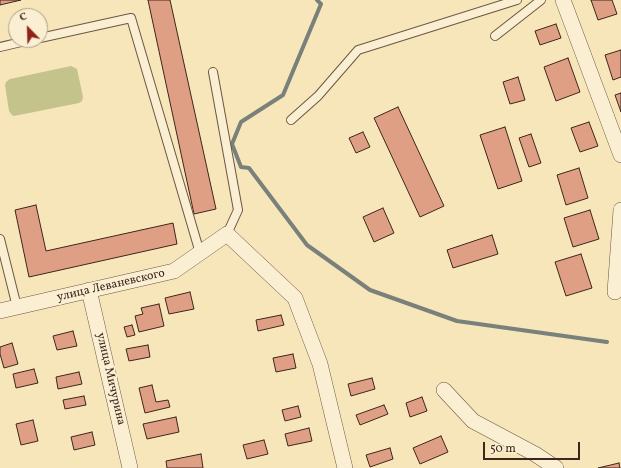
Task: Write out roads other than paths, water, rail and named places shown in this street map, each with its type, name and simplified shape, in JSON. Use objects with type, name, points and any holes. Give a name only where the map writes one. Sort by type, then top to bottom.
[{"type":"street","points":[[563,0],[621,155]]},
{"type":"street","points":[[615,292],[621,210]]},
{"type":"street","points":[[227,234],[295,298],[320,364],[345,468]]},
{"type":"street","name":"улица Леваневского","points":[[0,311],[174,271],[227,234]]},
{"type":"street","name":"улица Мичурина","points":[[89,290],[130,468]]},
{"type":"street","points":[[444,390],[472,421],[535,454],[556,468]]},
{"type":"lane","points":[[291,120],[318,96],[358,50],[517,0]]},
{"type":"lane","points":[[494,36],[541,0]]},
{"type":"lane","points":[[48,36],[131,18],[200,253]]},
{"type":"lane","points":[[213,72],[238,210],[227,234]]},
{"type":"lane","points":[[0,239],[16,307]]},
{"type":"waterway","points":[[317,0],[321,4],[283,95],[241,122],[232,144],[241,167],[249,168],[307,245],[370,290],[457,321],[607,342]]}]
